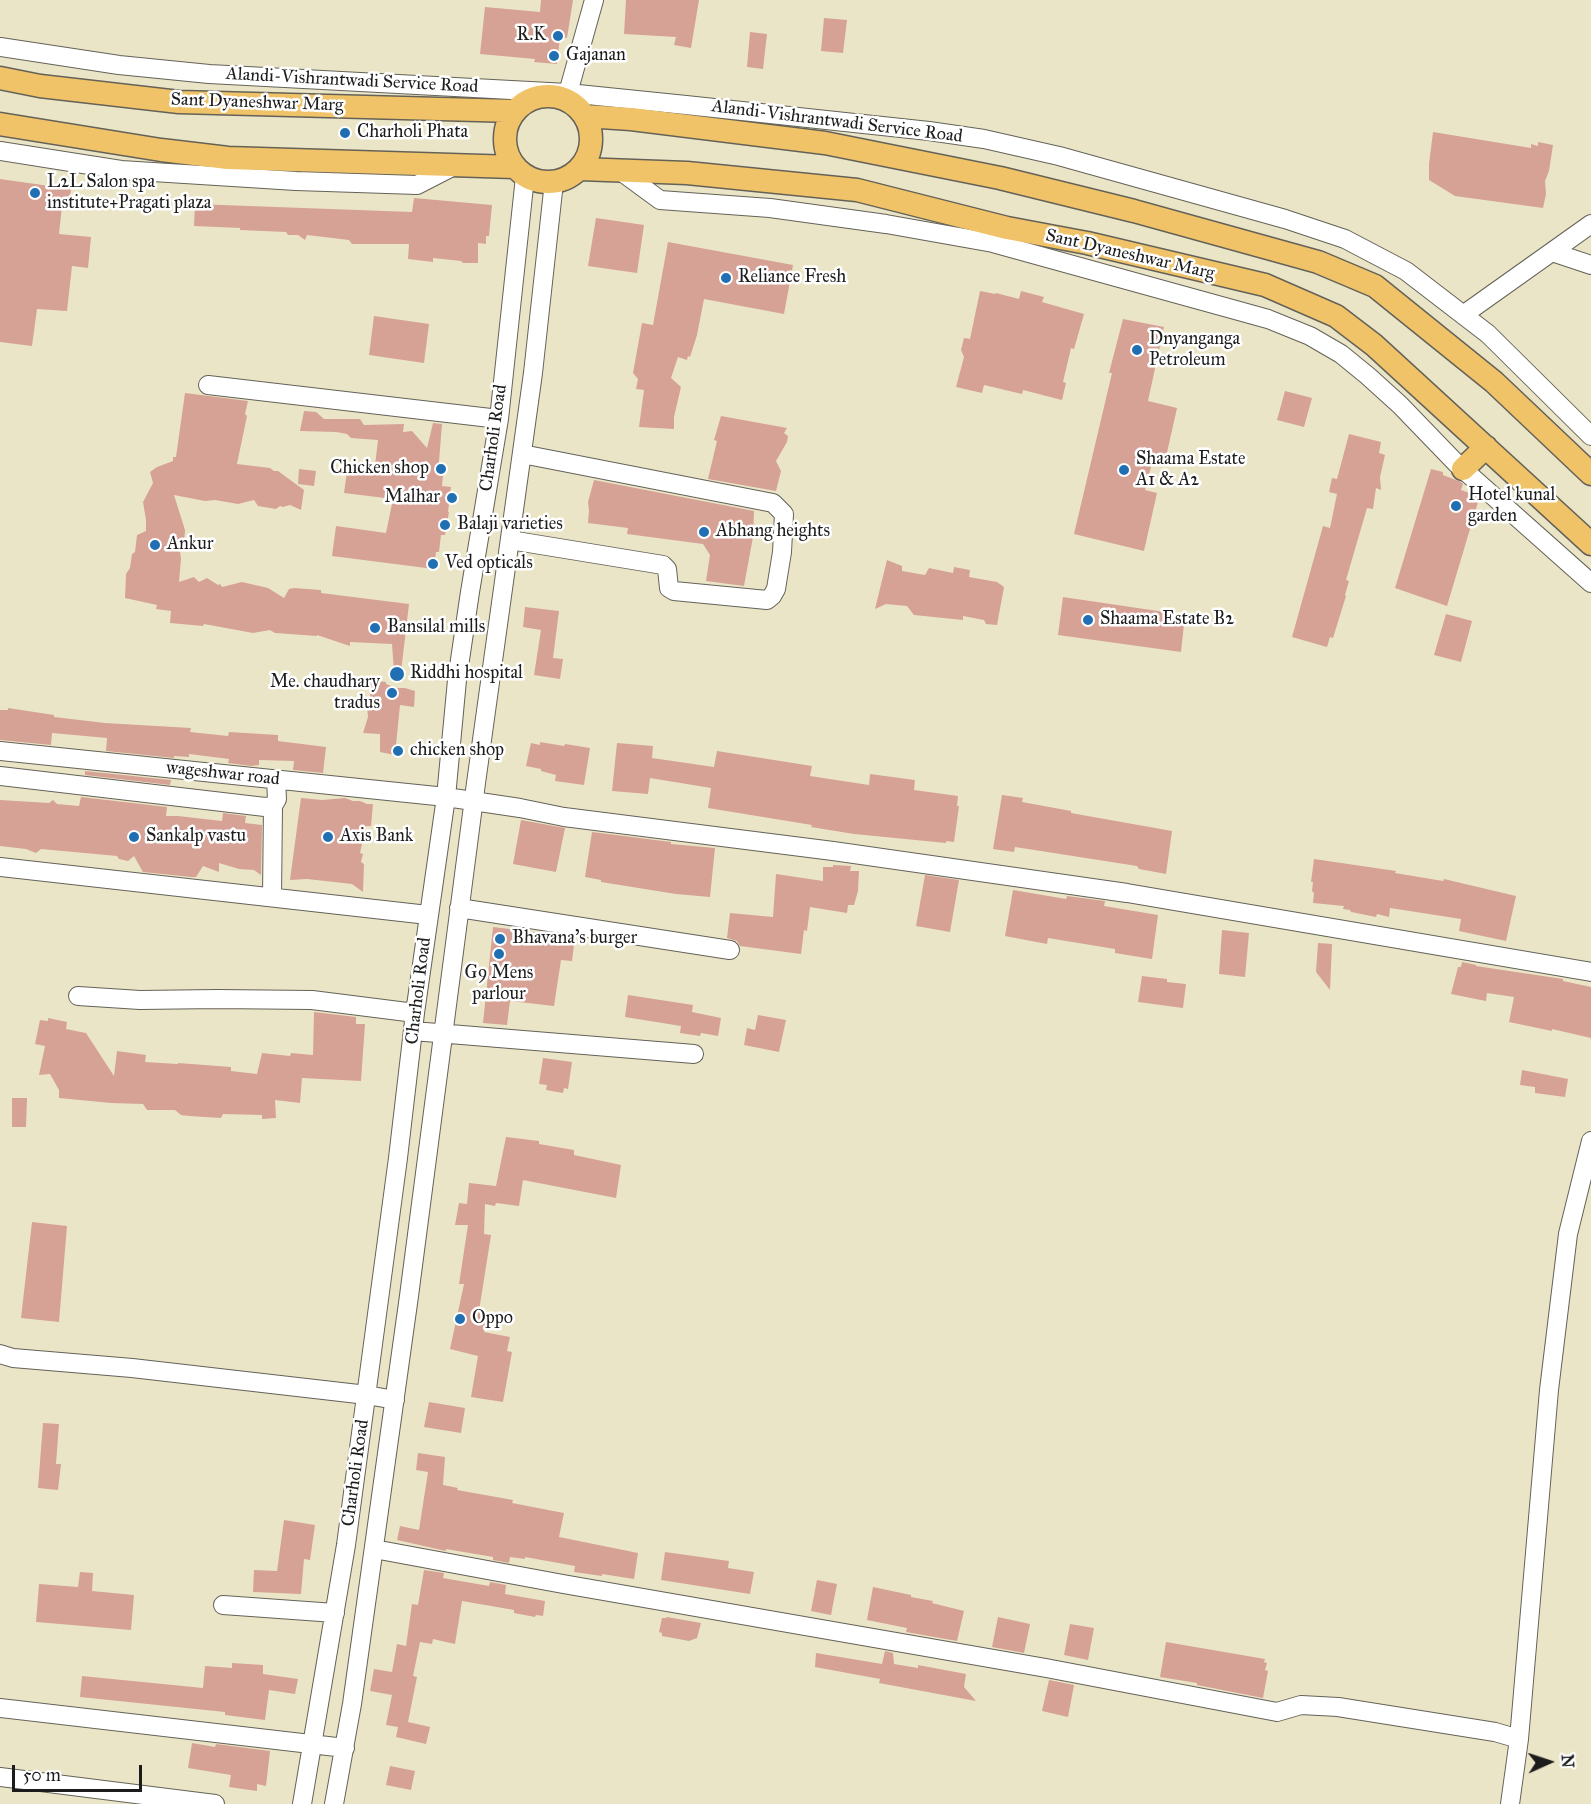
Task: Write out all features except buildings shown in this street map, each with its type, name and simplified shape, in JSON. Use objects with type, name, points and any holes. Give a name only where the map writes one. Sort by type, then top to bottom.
[{"type":"main road","name":"Sant Dyaneshwar Marg","points":[[0,78],[40,86],[179,102],[515,111]]},
{"type":"main road","points":[[0,124],[161,150],[228,158],[454,166],[520,172],[539,182],[554,182],[568,178],[580,168],[587,157],[591,143],[590,129],[585,116],[567,96],[536,97],[515,111],[507,125],[504,140],[507,154],[520,172]]},
{"type":"main road","points":[[585,116],[631,119],[825,144],[988,176],[1134,211],[1318,262],[1375,286],[1494,382],[1591,474]]},
{"type":"main road","name":"Sant Dyaneshwar Marg","points":[[580,168],[687,173],[857,190],[1006,228],[1087,243],[1265,285],[1336,316],[1374,345],[1591,544]]},
{"type":"main road","points":[[1463,469],[1486,447]]},
{"type":"street","points":[[567,96],[594,0]]},
{"type":"street","name":"Alandi-Vishrantwadi Service Road","points":[[0,47],[118,65],[209,74],[567,96],[929,130],[984,139],[1059,156],[1345,238],[1406,271],[1488,334],[1591,436]]},
{"type":"street","points":[[0,151],[120,170],[296,182],[417,185],[454,166]]},
{"type":"street","points":[[619,170],[660,200],[770,208],[886,224],[985,242],[1268,319],[1310,336],[1341,354],[1368,376],[1463,469],[1591,583]]},
{"type":"street","name":"Charholi Road","points":[[302,1804],[335,1613],[367,1395],[428,915],[446,797],[457,680],[499,419],[510,320],[520,172]]},
{"type":"street","name":"Charholi Road","points":[[334,1804],[352,1704],[395,1400],[459,908],[522,454],[554,182]]},
{"type":"street","points":[[1463,315],[1591,224]]},
{"type":"street","points":[[1552,252],[1591,265]]},
{"type":"street","points":[[510,320],[537,324]]},
{"type":"street","points":[[208,385],[499,419]]},
{"type":"street","points":[[510,540],[663,565],[667,569],[669,588],[674,591],[767,600],[776,589],[782,552],[784,514],[773,503],[522,454]]},
{"type":"street","name":"wageshwar road","points":[[0,751],[446,797],[564,818],[833,851],[1127,893],[1591,972]]},
{"type":"street","points":[[0,776],[265,807],[273,806]]},
{"type":"street","points":[[272,897],[273,806],[277,799],[276,780]]},
{"type":"street","points":[[0,867],[428,915]]},
{"type":"street","points":[[459,908],[730,950]]},
{"type":"street","points":[[78,996],[140,1000],[312,1000],[414,1022],[443,1033],[694,1054]]},
{"type":"street","points":[[1510,1804],[1519,1739],[1549,1390],[1565,1256],[1568,1234],[1591,1141]]},
{"type":"street","points":[[0,1354],[13,1358],[132,1368],[395,1400]]},
{"type":"street","points":[[374,1549],[1046,1668],[1277,1712],[1301,1705],[1338,1707],[1495,1732],[1519,1739]]},
{"type":"street","points":[[223,1605],[335,1613]]},
{"type":"street","points":[[0,1708],[345,1748]]},
{"type":"street","points":[[0,1778],[214,1804]]},
{"type":"place","name":"R.K","points":[[558,36]]},
{"type":"place","name":"Gajanan","points":[[554,56]]},
{"type":"place","name":"Charholi Phata","points":[[345,133]]},
{"type":"place","name":"L2L Salon spa institute+Pragati plaza","points":[[35,193]]},
{"type":"place","name":"Reliance Fresh","points":[[726,278]]},
{"type":"place","name":"Dnyanganga Petroleum","points":[[1137,350]]},
{"type":"place","name":"Chicken shop","points":[[441,469]]},
{"type":"place","name":"Shaama Estate A1 & A2","points":[[1124,470]]},
{"type":"place","name":"Malhar","points":[[452,498]]},
{"type":"place","name":"Hotel kunal garden","points":[[1456,506]]},
{"type":"place","name":"Balaji varieties","points":[[445,525]]},
{"type":"place","name":"Abhang heights","points":[[704,532]]},
{"type":"place","name":"Ankur","points":[[155,545]]},
{"type":"place","name":"Ved opticals","points":[[433,564]]},
{"type":"place","name":"Shaama Estate B2","points":[[1088,620]]},
{"type":"place","name":"Bansilal mills","points":[[375,628]]},
{"type":"place","name":"Riddhi hospital","points":[[397,674]]},
{"type":"place","name":"Me. chaudhary tradus","points":[[392,693]]},
{"type":"place","name":"chicken shop","points":[[398,751]]},
{"type":"place","name":"Sankalp vastu","points":[[134,837]]},
{"type":"place","name":"Axis Bank","points":[[328,837]]},
{"type":"place","name":"Bhavana's burger","points":[[500,939]]},
{"type":"place","name":"G9 Mens parlour","points":[[499,954]]},
{"type":"place","name":"Oppo","points":[[460,1319]]}]
